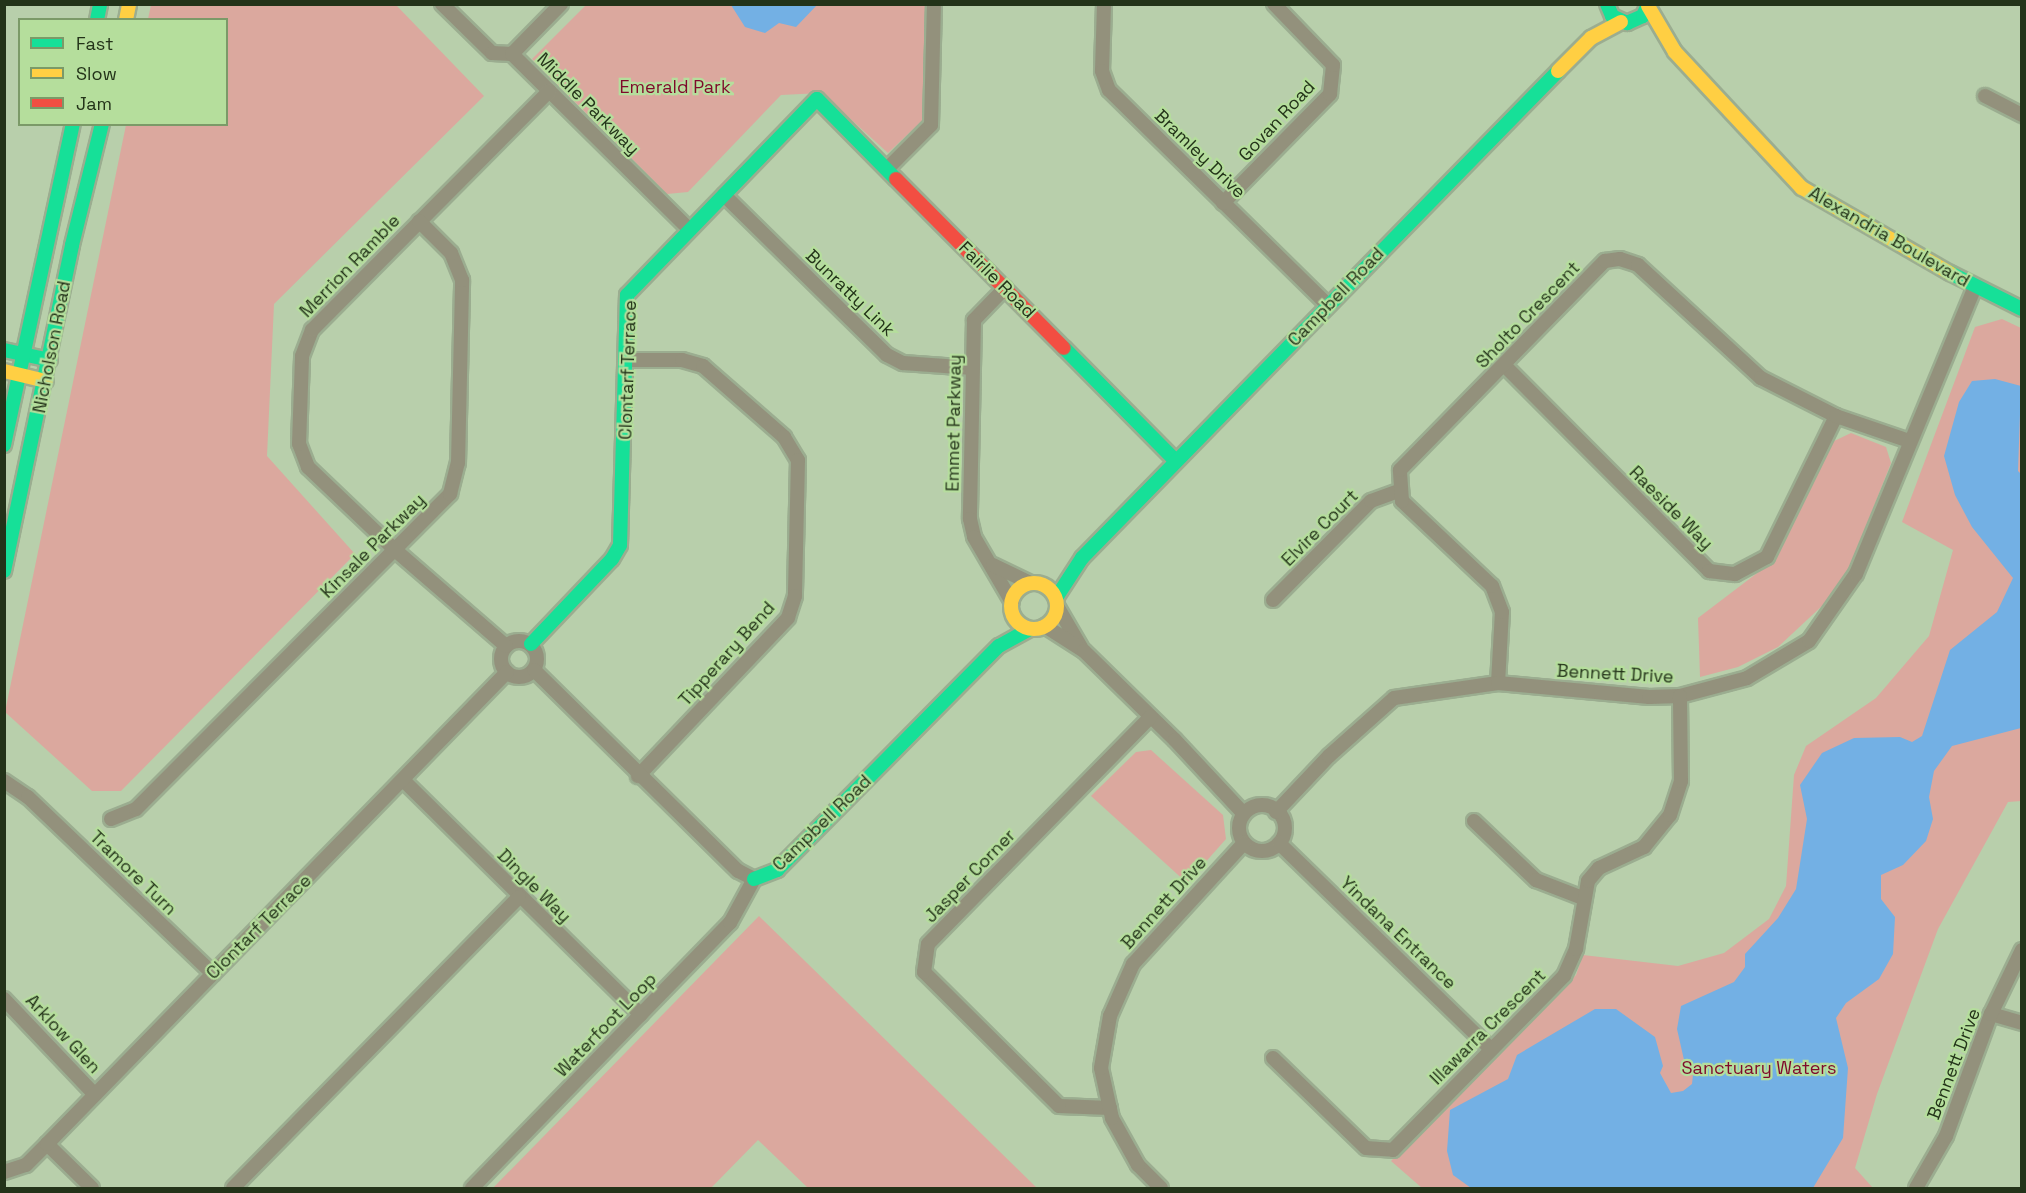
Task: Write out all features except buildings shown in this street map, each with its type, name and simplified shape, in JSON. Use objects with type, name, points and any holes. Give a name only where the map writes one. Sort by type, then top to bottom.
[{"type":"street","points":[[442,4],[492,53],[512,54]]},
{"type":"street","name":"Middle Parkway","points":[[561,4],[512,54],[689,229]]},
{"type":"street","points":[[887,169],[931,125],[934,4]]},
{"type":"street","name":"Bramley Drive","points":[[1104,4],[1102,71],[1109,90],[1328,305]]},
{"type":"street","name":"Govan Road","points":[[1223,203],[1330,94],[1334,65],[1274,4]]},
{"type":"street","name":"Campbell Road","points":[[1606,4],[1612,16],[1627,22]]},
{"type":"street","name":"Campbell Road","points":[[534,670],[638,776],[738,871],[754,879],[777,870],[999,646],[1030,629],[1045,626],[1056,602],[1082,558],[1591,38],[1606,4]]},
{"type":"street","name":"Campbell Road","points":[[1591,38],[1627,22],[1648,5]]},
{"type":"street","name":"Alexandria Boulevard","points":[[1648,5],[1669,45],[1802,188],[1975,287],[2022,309]]},
{"type":"street","name":"Alexandria Boulevard","points":[[1627,22],[1669,45]]},
{"type":"street","name":"Merrion Ramble","points":[[506,646],[394,549],[308,467],[299,444],[302,356],[312,330],[549,91]]},
{"type":"street","points":[[1984,96],[2022,116]]},
{"type":"street","name":"Fairlie Road","points":[[817,99],[1176,461]]},
{"type":"street","name":"Clontarf Terrace","points":[[531,644],[620,545],[627,360],[627,295],[817,99]]},
{"type":"street","name":"Nicholson Road","points":[[4,445],[73,126]]},
{"type":"street","name":"Nicholson Road","points":[[4,571],[46,381],[72,245],[102,126]]},
{"type":"street","name":"Bunratty Link","points":[[724,195],[887,355],[903,363],[973,368]]},
{"type":"street","name":"Kinsale Parkway","points":[[111,819],[136,809],[450,494],[458,463],[462,280],[451,253],[420,221]]},
{"type":"street","name":"Sholto Crescent","points":[[1399,491],[1400,470],[1605,261],[1620,259],[1638,265],[1741,364],[1836,416],[1909,441]]},
{"type":"street","name":"Bennett Drive","points":[[1276,812],[1329,756],[1394,698],[1498,683],[1649,697],[1680,696],[1747,678],[1809,641],[1856,574],[1909,441],[1975,287]]},
{"type":"street","name":"Emmet Parkway","points":[[1005,288],[974,320],[970,519],[974,537],[993,565],[1012,607]]},
{"type":"street","points":[[4,350],[50,360]]},
{"type":"street","name":"Tipperary Bend","points":[[627,360],[682,360],[703,366],[784,437],[798,460],[795,596],[788,618],[638,776]]},
{"type":"street","name":"Raeside Way","points":[[1504,365],[1709,571],[1735,574],[1767,557],[1836,416]]},
{"type":"street","points":[[4,371],[46,381]]},
{"type":"street","points":[[1399,491],[1402,501],[1492,586],[1502,612],[1498,683]]},
{"type":"street","name":"Elvire Court","points":[[1273,600],[1371,501],[1399,491]]},
{"type":"street","name":"Campbell Road","points":[[999,646],[1016,592],[1082,558]]},
{"type":"street","name":"Emmet Parkway","points":[[993,565],[1034,584]]},
{"type":"street","points":[[1034,584],[1056,602],[1084,651]]},
{"type":"street","points":[[1012,607],[1021,625],[1030,629]]},
{"type":"street","points":[[1045,626],[1084,651],[1244,814]]},
{"type":"street","points":[[521,640],[531,644],[538,657],[534,670],[521,677],[507,672],[501,659],[506,646],[521,640]]},
{"type":"street","name":"Clontarf Terrace","points":[[4,1172],[26,1165],[48,1144],[507,672]]},
{"type":"street","name":"Illawarra Crescent","points":[[1273,1058],[1366,1148],[1393,1150],[1564,976],[1576,949],[1583,898],[1588,881],[1599,868],[1644,847],[1670,815],[1681,781],[1680,696]]},
{"type":"street","name":"Jasper Corner","points":[[1110,1108],[1059,1106],[924,972],[928,944],[1150,717]]},
{"type":"street","name":"Tramore Turn","points":[[4,771],[28,797],[213,974]]},
{"type":"street","name":"Dingle Way","points":[[403,780],[641,1015]]},
{"type":"street","name":"Tramore Turn","points":[[4,781],[28,797]]},
{"type":"street","points":[[1257,806],[1276,812],[1284,823],[1279,843],[1257,851],[1244,843],[1239,828],[1244,814],[1257,806]]},
{"type":"street","points":[[1474,821],[1536,880],[1583,898]]},
{"type":"street","name":"Bennett Drive","points":[[1161,1188],[1138,1165],[1110,1108],[1101,1068],[1110,1016],[1133,964],[1244,843]]},
{"type":"street","name":"Yindana Entrance","points":[[1279,843],[1491,1049]]},
{"type":"street","name":"Waterfoot Loop","points":[[471,1188],[730,923],[754,879]]},
{"type":"street","points":[[233,1188],[519,897]]},
{"type":"street","name":"Bennett Drive","points":[[1916,1188],[1946,1136],[1991,1014],[2022,950]]},
{"type":"street","name":"Arklow Glen","points":[[4,999],[95,1095]]},
{"type":"street","points":[[1991,1014],[2022,1023]]},
{"type":"street","points":[[48,1144],[92,1188]]},
{"type":"green space","points":[[151,5],[396,5],[484,96],[274,304],[267,456],[355,554],[121,791],[92,791],[5,712],[126,126],[228,126],[228,18],[148,18]]},
{"type":"green space","name":"Emerald Park","points":[[586,5],[928,5],[924,119],[888,153],[822,93],[781,95],[688,192],[667,194],[532,59]]},
{"type":"green space","name":"Sanctuary Waters","points":[[2002,319],[2021,328],[2021,801],[2008,802],[1938,929],[1877,1094],[1855,1168],[1873,1188],[1422,1188],[1391,1161],[1576,975],[1583,955],[1678,966],[1724,953],[1769,919],[1786,886],[1794,775],[1806,746],[1876,698],[1929,636],[1953,550],[1902,522],[1975,327]]},
{"type":"green space","points":[[1851,433],[1886,447],[1891,463],[1850,567],[1823,605],[1778,647],[1738,667],[1700,677],[1698,618],[1773,561],[1832,442]]},
{"type":"green space","points":[[1151,750],[1223,815],[1226,839],[1187,883],[1091,796],[1136,752]]},
{"type":"green space","points":[[759,916],[1037,1188],[808,1188],[758,1140],[711,1188],[493,1188]]},
{"type":"water","points":[[731,5],[817,5],[796,27],[779,23],[765,33],[745,27]]},
{"type":"water","name":"Sanctuary Waters","points":[[1995,379],[2021,386],[2018,471],[2022,475],[2021,728],[1952,746],[1934,771],[1929,797],[1933,819],[1926,841],[1903,865],[1881,875],[1881,899],[1895,917],[1893,954],[1879,979],[1846,1003],[1836,1018],[1848,1068],[1843,1138],[1813,1188],[1471,1188],[1453,1175],[1447,1151],[1450,1110],[1508,1079],[1517,1055],[1595,1009],[1616,1009],[1655,1037],[1663,1066],[1660,1073],[1671,1093],[1683,1091],[1692,1084],[1694,1065],[1684,1060],[1677,1029],[1681,1006],[1734,982],[1745,967],[1745,954],[1778,918],[1796,889],[1807,819],[1800,785],[1822,753],[1854,738],[1900,737],[1912,742],[1922,736],[1950,650],[1997,612],[2013,578],[1972,527],[1955,495],[1944,456],[1959,402],[1972,381]]},
{"type":"traffic: fast","points":[[97,18],[100,4]]},
{"type":"traffic: fast","points":[[1607,4],[1612,16],[1627,23],[1643,16],[1648,4]]},
{"type":"traffic: fast","points":[[1056,598],[1082,558],[1558,71]]},
{"type":"traffic: fast","points":[[531,644],[612,559],[620,545],[627,295],[817,99],[896,179]]},
{"type":"traffic: fast","points":[[4,445],[73,126]]},
{"type":"traffic: fast","points":[[4,571],[72,245],[102,126]]},
{"type":"traffic: fast","points":[[1950,273],[2022,309]]},
{"type":"traffic: fast","points":[[1064,348],[1176,461]]},
{"type":"traffic: fast","points":[[4,350],[50,360]]},
{"type":"traffic: fast","points":[[754,879],[777,870],[999,646],[1030,629]]},
{"type":"traffic: slow","points":[[126,18],[129,4]]},
{"type":"traffic: slow","points":[[1648,6],[1675,52],[1802,188],[1950,273]]},
{"type":"traffic: slow","points":[[1558,71],[1591,38],[1621,22]]},
{"type":"traffic: slow","points":[[4,371],[46,381]]},
{"type":"traffic: slow","points":[[1034,583],[1050,590],[1057,606],[1050,622],[1034,629],[1018,622],[1011,606],[1018,590],[1034,583]]},
{"type":"traffic: jam","points":[[896,179],[1064,348]]}]
